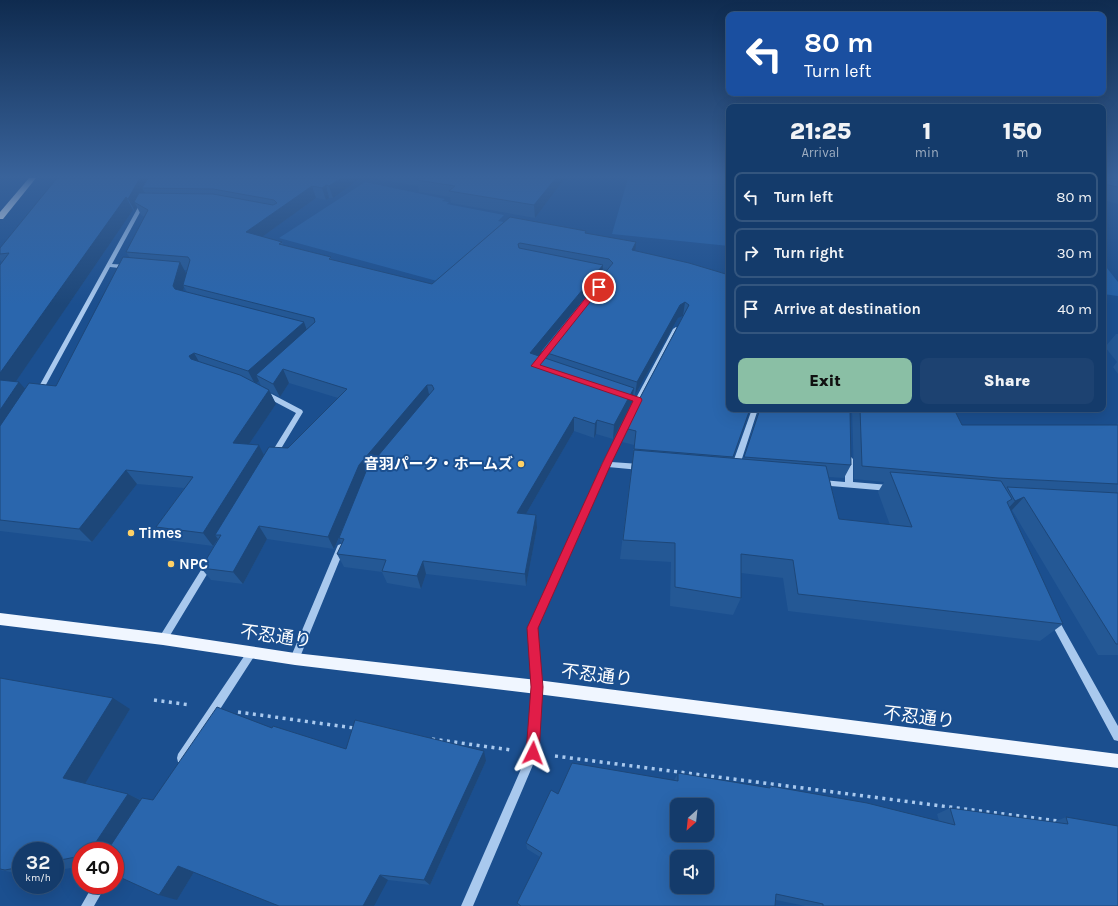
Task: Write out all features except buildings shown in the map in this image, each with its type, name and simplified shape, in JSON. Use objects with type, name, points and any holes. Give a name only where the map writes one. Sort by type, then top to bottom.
[{"type":"main road","name":"不忍通り","points":[[0,619],[163,639],[295,659],[537,687],[1118,761]]},
{"type":"street","points":[[36,397],[133,220]]},
{"type":"street","points":[[108,265],[138,268]]},
{"type":"street","points":[[467,906],[533,753],[537,687],[533,628],[634,398],[678,326]]},
{"type":"street","points":[[256,389],[300,412],[272,459]]},
{"type":"street","points":[[736,476],[754,412]]},
{"type":"street","points":[[849,455],[849,485]]},
{"type":"street","points":[[606,464],[646,468]]},
{"type":"street","points":[[810,482],[895,489]]},
{"type":"street","points":[[295,659],[345,538]]},
{"type":"street","points":[[163,639],[215,554]]},
{"type":"street","points":[[1051,613],[1118,736]]},
{"type":"street","points":[[175,768],[252,652]]},
{"type":"street","points":[[87,906],[94,894]]},
{"type":"path","points":[[154,700],[362,729]]},
{"type":"path","points":[[424,738],[1063,822]]},
{"type":"shaded area","points":[[306,220],[499,220],[510,223],[437,281],[279,238]]},
{"type":"shaded area","points":[[616,220],[726,220],[726,246],[612,234]]},
{"type":"shaded area","points":[[1106,267],[1118,282],[1118,296],[1106,294]]},
{"type":"place","name":"音羽パーク・ホームズ","points":[[521,464]]},
{"type":"place","name":"Times","points":[[131,533]]},
{"type":"place","name":"NPC","points":[[171,564]]},
{"type":"route","points":[[533,753],[537,687],[533,628],[606,464],[638,400],[535,366],[599,287]]}]
